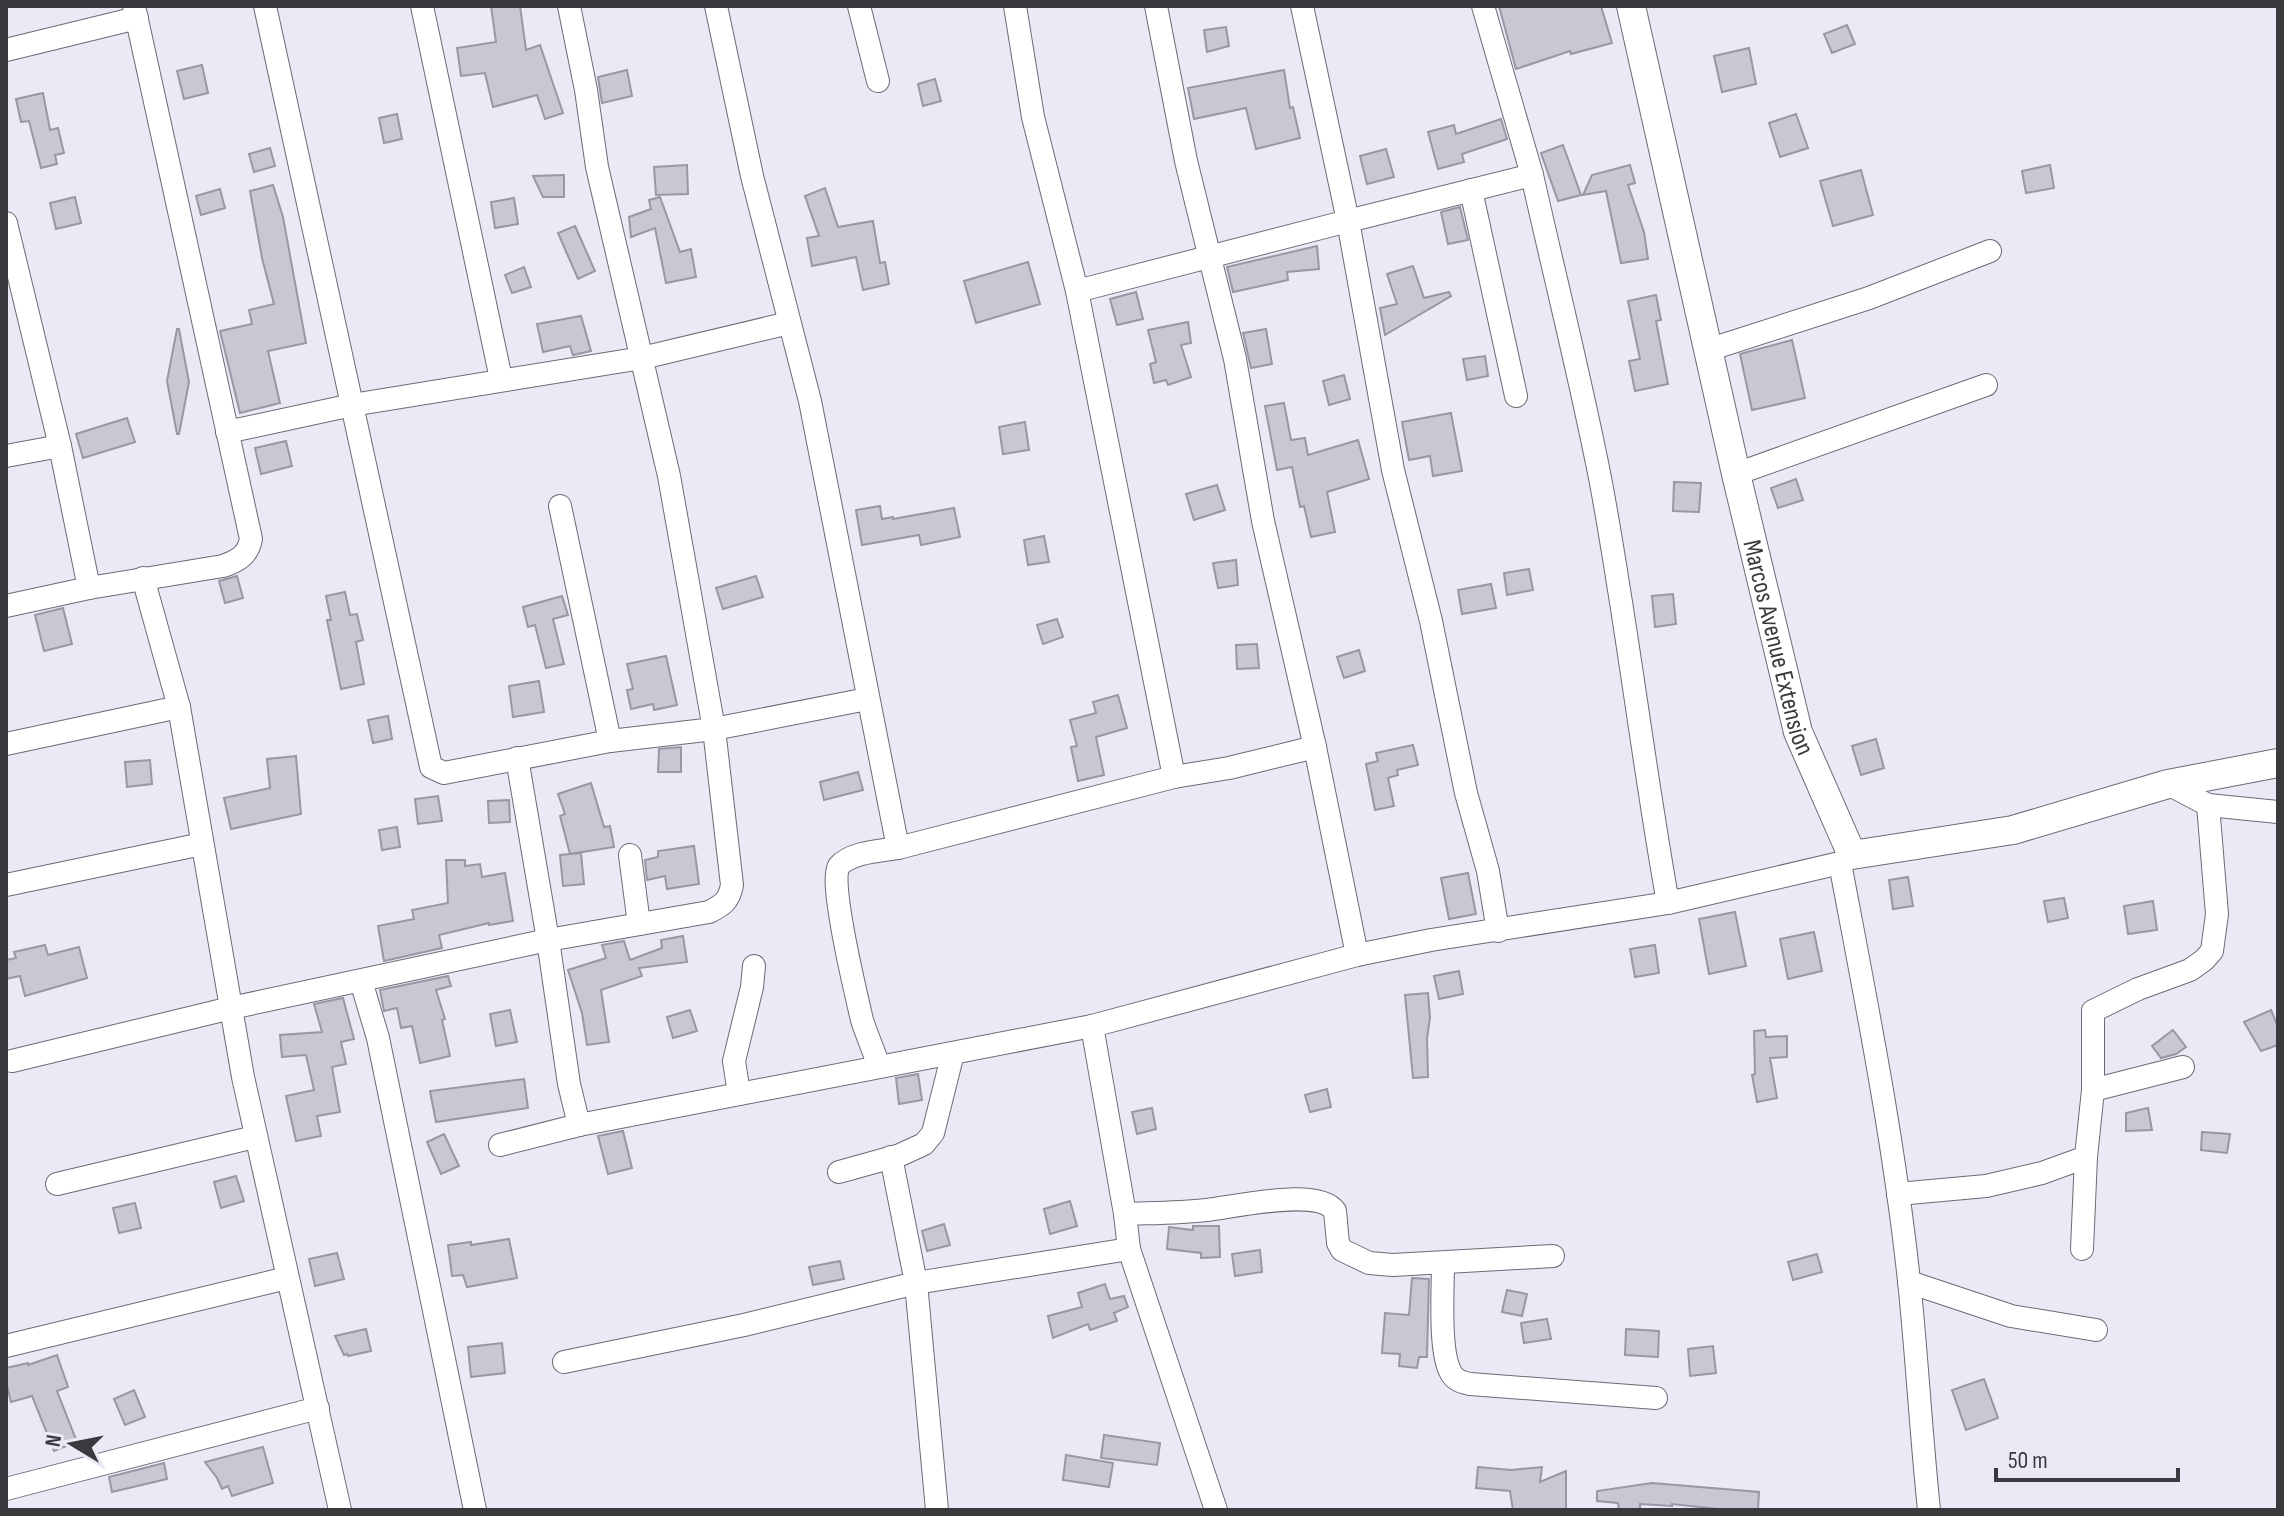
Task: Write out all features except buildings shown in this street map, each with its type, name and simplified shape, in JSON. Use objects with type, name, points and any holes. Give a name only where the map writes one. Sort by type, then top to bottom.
[{"type":"street","points":[[265,6],[427,760],[436,771],[444,773],[610,741],[714,729],[867,699]]},
{"type":"street","points":[[422,6],[501,379]]},
{"type":"street","points":[[12,1061],[231,1008],[548,940],[709,912],[724,905],[730,896],[732,885],[714,729],[669,476],[597,167],[569,6]]},
{"type":"street","points":[[716,6],[752,176],[810,401],[898,848]]},
{"type":"street","points":[[859,6],[878,81]]},
{"type":"street","points":[[1015,6],[1033,117],[1077,291],[1174,777]]},
{"type":"street","points":[[1156,6],[1186,161],[1235,359],[1263,521],[1315,747],[1357,955]]},
{"type":"street","points":[[1302,6],[1348,221],[1393,470],[1431,621],[1466,793],[1488,871],[1498,931]]},
{"type":"street","points":[[1483,6],[1532,175],[1600,483],[1668,903]]},
{"type":"street","name":"Marcos Avenue Extension","points":[[1631,6],[1736,474],[1798,732],[1846,859]]},
{"type":"street","points":[[6,50],[135,12],[251,539],[249,547],[237,561],[223,566],[143,578],[6,606]]},
{"type":"street","points":[[1077,291],[1532,175]]},
{"type":"street","points":[[1471,190],[1516,396]]},
{"type":"street","points":[[6,223],[60,446],[89,588]]},
{"type":"street","points":[[1708,350],[1869,298],[1990,251]]},
{"type":"street","points":[[227,432],[352,405],[642,358],[789,323]]},
{"type":"street","points":[[1736,474],[1986,385]]},
{"type":"street","points":[[6,456],[60,446]]},
{"type":"street","points":[[560,506],[610,741]]},
{"type":"street","points":[[143,578],[179,707],[255,1137],[340,1510]]},
{"type":"street","points":[[6,744],[179,707]]},
{"type":"street","points":[[879,1067],[863,1021],[835,880],[840,864],[859,856],[1174,777],[1229,768],[1315,747]]},
{"type":"street","points":[[517,758],[567,1070],[579,1125]]},
{"type":"street","points":[[500,1145],[579,1125],[1092,1026],[1357,955],[1431,940],[1668,903],[1846,859],[2013,830],[2168,784],[2278,763]]},
{"type":"street","points":[[2168,784],[2208,805],[2278,812]]},
{"type":"street","points":[[2082,1249],[2093,1090],[2093,1011],[2138,989],[2190,970],[2212,951],[2217,914],[2208,805]]},
{"type":"street","points":[[6,885],[202,844]]},
{"type":"street","points":[[630,855],[639,924]]},
{"type":"street","points":[[1846,859],[1898,1194],[1929,1510]]},
{"type":"street","points":[[739,1094],[735,1047],[752,987],[754,966]]},
{"type":"street","points":[[361,981],[378,1038],[475,1510]]},
{"type":"street","points":[[1092,1026],[1129,1249],[1216,1510]]},
{"type":"street","points":[[839,1172],[924,1144],[933,1133],[953,1053]]},
{"type":"street","points":[[2093,1090],[2183,1067]]},
{"type":"street","points":[[57,1184],[255,1137]]},
{"type":"street","points":[[891,1157],[916,1283],[937,1510]]},
{"type":"street","points":[[1898,1194],[1986,1186],[2042,1173],[2086,1157]]},
{"type":"street","points":[[1125,1214],[1207,1210],[1271,1200],[1324,1201],[1335,1211],[1338,1243],[1342,1250],[1369,1263],[1443,1263],[1553,1256]]},
{"type":"street","points":[[564,1362],[744,1325],[916,1283],[1129,1249]]},
{"type":"street","points":[[1443,1263],[1447,1363],[1458,1381],[1483,1386],[1656,1398]]},
{"type":"street","points":[[6,1346],[287,1278]]},
{"type":"street","points":[[1909,1282],[2011,1316],[2096,1330]]},
{"type":"street","points":[[6,1489],[318,1408]]}]
